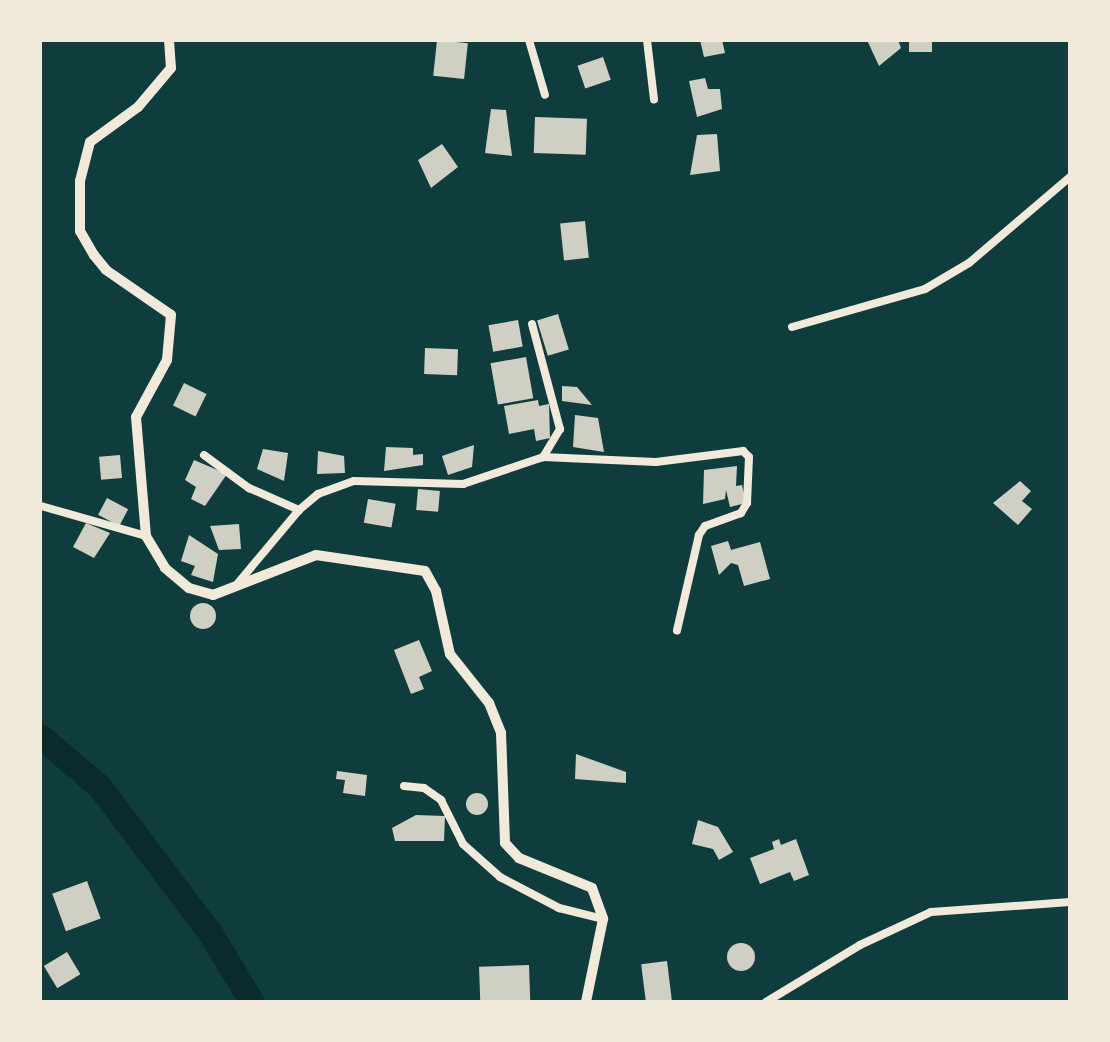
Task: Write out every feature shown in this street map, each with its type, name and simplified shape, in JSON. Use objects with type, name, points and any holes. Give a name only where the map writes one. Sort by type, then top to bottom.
[{"type":"street","points":[[169,40],[171,68],[138,107],[90,142],[80,181],[80,231],[94,254],[106,270],[171,315],[167,360],[136,417],[146,536],[165,568],[190,588],[212,594],[232,590],[281,563],[316,555],[425,572],[434,582],[450,654],[489,703],[501,733],[505,843],[519,858],[592,888],[603,920],[586,1002]]},
{"type":"street","points":[[529,40],[545,94]]},
{"type":"street","points":[[647,40],[654,100]]},
{"type":"street","points":[[792,327],[925,289],[969,262],[1070,176]]},
{"type":"street","points":[[532,324],[560,429],[543,457]]},
{"type":"street","points":[[232,590],[299,510],[318,494],[354,481],[464,484],[543,457],[656,462],[743,450],[749,457],[748,503],[741,514],[705,526],[699,535],[676,630]]},
{"type":"street","points":[[204,455],[249,488],[299,510]]},
{"type":"street","points":[[42,506],[146,536]]},
{"type":"street","points":[[404,786],[424,788],[441,800],[464,844],[500,877],[559,908],[603,920]]},
{"type":"street","points":[[766,1002],[860,945],[931,912],[1070,902]]},
{"type":"building","points":[[437,40],[468,43],[464,79],[433,76]]},
{"type":"building","points":[[700,40],[722,40],[725,53],[704,57]]},
{"type":"building","points":[[867,40],[898,40],[901,48],[879,66]]},
{"type":"building","points":[[909,40],[932,40],[932,52],[909,52]]},
{"type":"building","points":[[603,57],[611,80],[585,88],[577,66]]},
{"type":"building","points":[[705,78],[708,89],[720,89],[722,109],[697,117],[689,81]]},
{"type":"building","points":[[491,109],[506,110],[512,156],[485,153]]},
{"type":"building","points":[[535,117],[587,119],[586,155],[534,153]]},
{"type":"building","points":[[717,134],[720,171],[690,175],[697,135]]},
{"type":"building","points":[[442,144],[458,167],[431,188],[418,160]]},
{"type":"building","points":[[585,221],[589,258],[564,260],[560,224]]},
{"type":"building","points":[[558,314],[569,349],[548,356],[537,320]]},
{"type":"building","points":[[518,320],[523,347],[493,352],[488,325]]},
{"type":"building","points":[[425,348],[458,349],[457,375],[424,374]]},
{"type":"building","points":[[526,357],[533,398],[498,405],[491,363]]},
{"type":"building","points":[[184,383],[206,394],[196,416],[173,405]]},
{"type":"building","points":[[562,386],[577,387],[592,405],[562,401]]},
{"type":"building","points":[[538,400],[539,406],[549,404],[550,438],[536,441],[534,429],[509,434],[504,406]]},
{"type":"building","points":[[575,415],[598,418],[604,452],[573,447]]},
{"type":"building","points":[[474,445],[472,467],[448,475],[442,456]]},
{"type":"building","points":[[386,447],[413,448],[413,455],[423,454],[423,465],[384,471]]},
{"type":"building","points":[[263,449],[288,453],[284,481],[257,469]]},
{"type":"building","points":[[318,451],[344,456],[345,473],[317,474]]},
{"type":"building","points":[[120,455],[122,478],[101,480],[99,457]]},
{"type":"building","points":[[194,460],[227,474],[205,506],[191,499],[196,487],[185,480]]},
{"type":"building","points":[[737,466],[736,486],[742,485],[746,503],[730,507],[726,490],[725,499],[703,504],[704,470]]},
{"type":"building","points":[[1020,481],[1031,491],[1022,501],[1032,509],[1018,525],[993,503]]},
{"type":"building","points":[[418,489],[440,491],[438,512],[416,510]]},
{"type":"building","points":[[107,498],[128,509],[119,526],[98,515]]},
{"type":"building","points":[[368,499],[396,504],[391,527],[364,523]]},
{"type":"building","points":[[86,523],[110,533],[94,558],[73,547]]},
{"type":"building","points":[[239,524],[241,549],[219,550],[210,526]]},
{"type":"building","points":[[189,535],[218,554],[213,582],[191,575],[195,566],[181,561]]},
{"type":"building","points":[[728,541],[731,550],[760,542],[770,579],[744,586],[738,565],[731,563],[719,575],[711,546]]},
{"type":"building","points":[[203,603],[212,607],[216,616],[212,625],[203,629],[194,625],[190,616],[194,607]]},
{"type":"building","points":[[419,640],[432,671],[419,677],[424,689],[411,694],[394,650]]},
{"type":"building","points":[[576,754],[626,772],[626,783],[575,779]]},
{"type":"building","points":[[337,771],[367,775],[365,796],[343,793],[345,780],[336,779]]},
{"type":"building","points":[[477,793],[485,796],[485,812],[477,815],[469,812],[466,804],[469,796]]},
{"type":"building","points":[[416,815],[445,816],[444,841],[395,841],[392,828]]},
{"type":"building","points":[[698,820],[718,827],[733,852],[719,860],[713,849],[692,844]]},
{"type":"building","points":[[779,839],[781,845],[796,839],[809,875],[794,881],[790,872],[760,884],[750,858],[774,849],[772,842]]},
{"type":"building","points":[[87,881],[101,919],[66,931],[52,894]]},
{"type":"building","points":[[741,943],[751,947],[755,957],[751,967],[741,971],[731,967],[727,957],[731,947]]},
{"type":"building","points":[[67,952],[80,974],[57,988],[44,966]]},
{"type":"building","points":[[667,961],[672,1002],[646,1002],[641,964]]},
{"type":"building","points":[[529,965],[530,1002],[480,1002],[479,967]]},
{"type":"waterway","points":[[40,736],[99,786],[210,933],[252,1002]]}]
